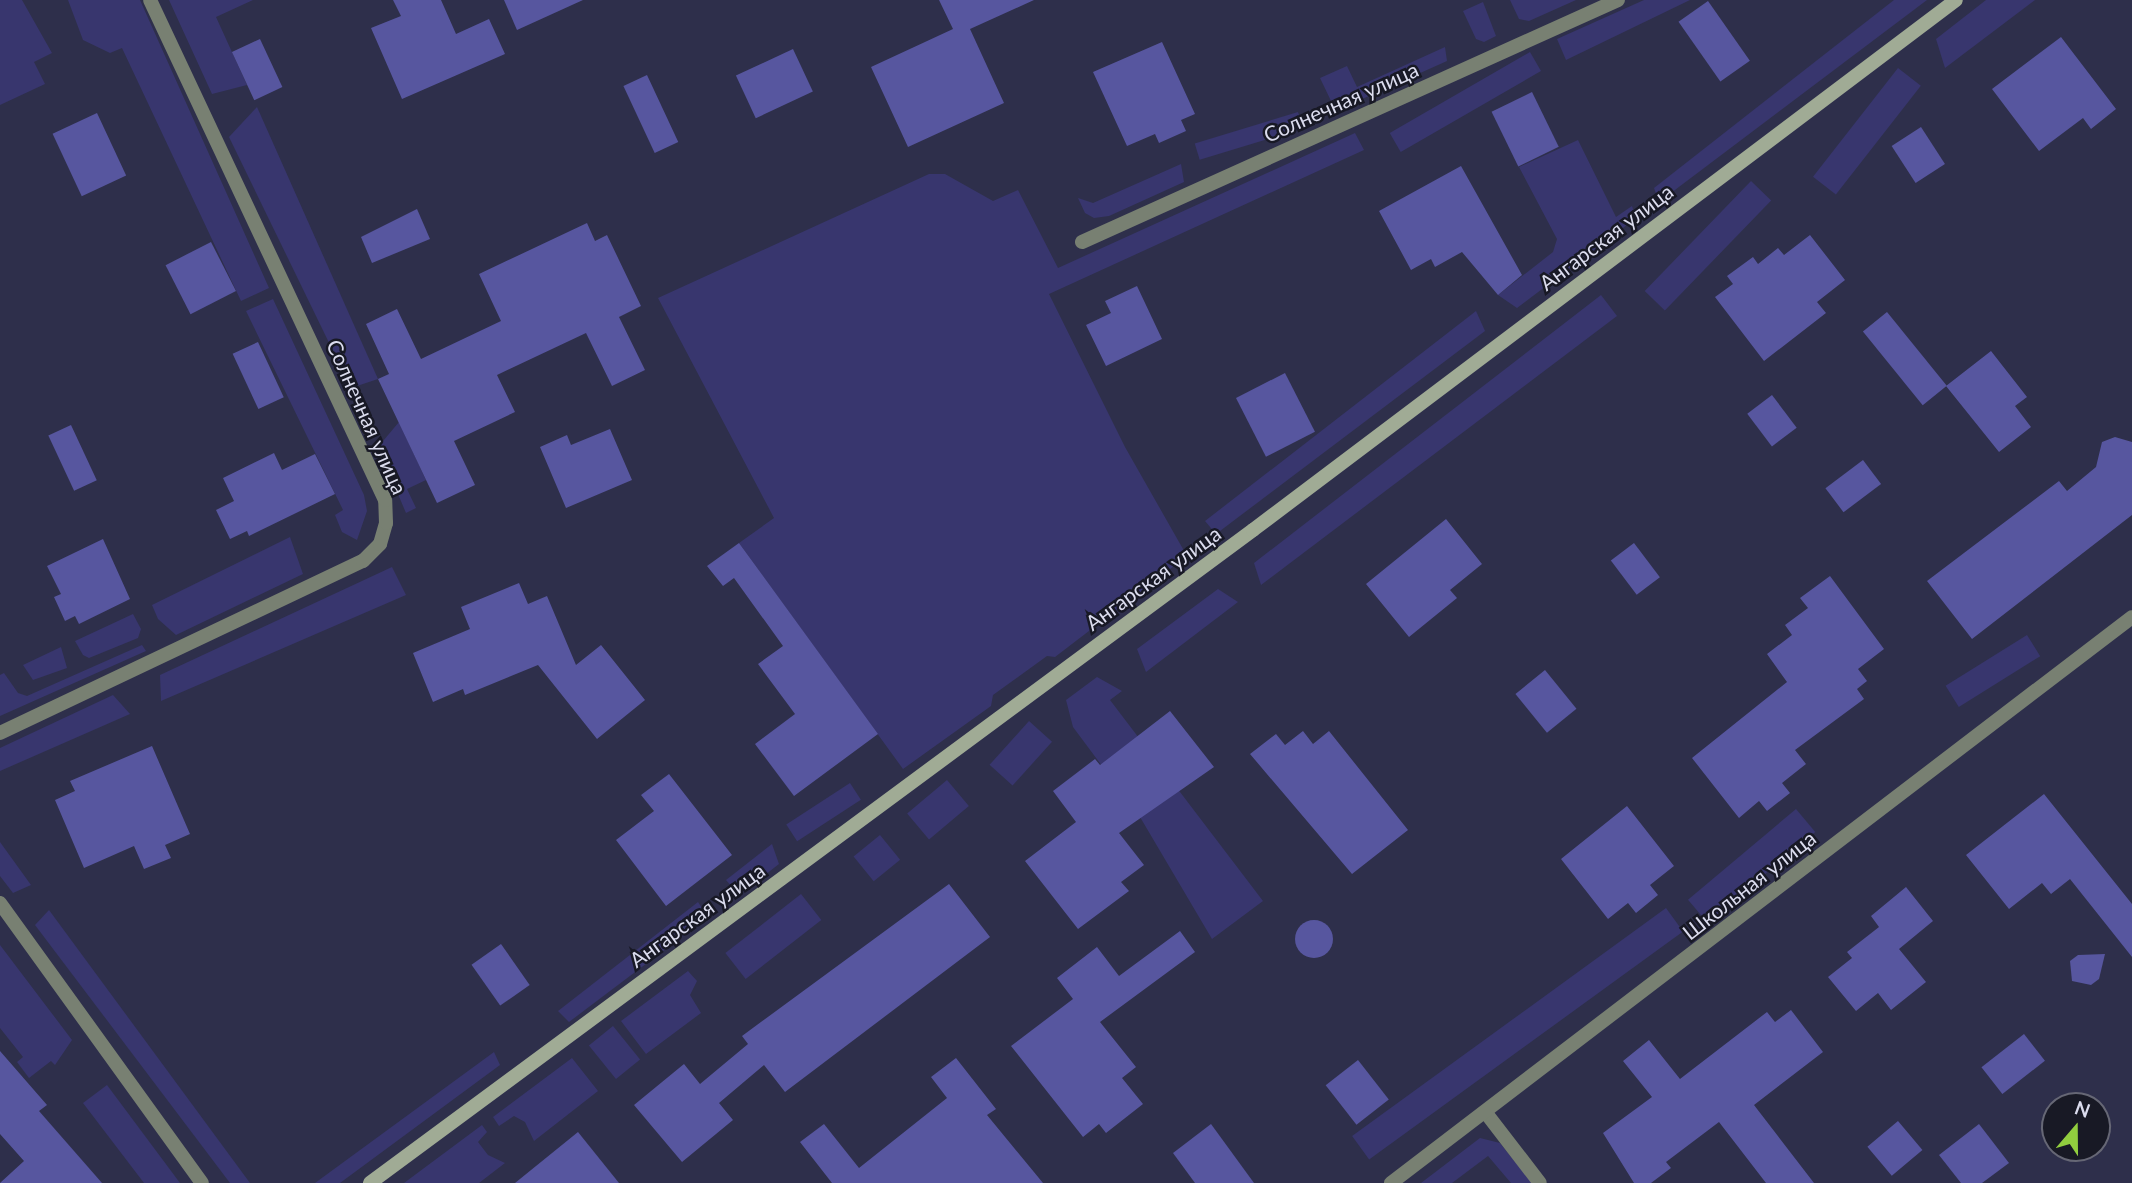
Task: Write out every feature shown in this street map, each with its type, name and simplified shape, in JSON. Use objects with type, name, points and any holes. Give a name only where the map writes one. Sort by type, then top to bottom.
[{"type":"street","name":"Солнечная улица","points":[[0,733],[363,561],[380,544],[386,523],[385,500],[150,0]]},
{"type":"street","name":"Солнечная улица","points":[[1082,242],[1618,0]]},
{"type":"street","name":"Ангарская улица","points":[[370,1183],[1253,530],[1956,0]]},
{"type":"street","name":"Школьная улица","points":[[1391,1183],[2132,617]]},
{"type":"street","points":[[0,903],[202,1183]]},
{"type":"street","points":[[1486,1113],[1541,1183]]},
{"type":"shaded area","points":[[0,0],[22,0],[52,53],[34,62],[45,84],[0,105]]},
{"type":"shaded area","points":[[68,0],[140,0],[269,288],[241,301],[122,48],[110,53],[83,40]]},
{"type":"shaded area","points":[[169,0],[253,0],[216,17],[247,85],[212,94]]},
{"type":"shaded area","points":[[1510,0],[1576,0],[1529,21],[1519,19]]},
{"type":"shaded area","points":[[1644,0],[1690,0],[1566,60],[1557,39]]},
{"type":"shaded area","points":[[1894,0],[1927,0],[1659,202],[1654,188]]},
{"type":"shaded area","points":[[1986,0],[2035,0],[1945,68],[1936,39]]},
{"type":"shaded area","points":[[1483,2],[1496,36],[1484,42],[1476,39],[1463,11]]},
{"type":"shaded area","points":[[1445,47],[1447,61],[1342,108],[1332,103],[1320,78],[1347,66],[1357,87]]},
{"type":"shaded area","points":[[1530,52],[1541,71],[1401,152],[1390,133]]},
{"type":"shaded area","points":[[1898,68],[1921,86],[1836,195],[1813,177]]},
{"type":"shaded area","points":[[257,107],[378,379],[351,388],[229,137]]},
{"type":"shaded area","points":[[1298,112],[1303,128],[1200,160],[1195,144]]},
{"type":"shaded area","points":[[1355,133],[1364,150],[1049,294],[1125,447],[1187,556],[1055,657],[1047,656],[993,695],[991,706],[903,769],[739,543],[774,518],[658,298],[929,174],[945,174],[993,201],[1018,190],[1058,268]]},
{"type":"shaded area","points":[[1578,140],[1616,217],[1632,206],[1636,218],[1517,308],[1498,295],[1553,252],[1557,239],[1519,167]]},
{"type":"shaded area","points":[[1181,164],[1184,182],[1109,216],[1094,218],[1085,213],[1078,198],[1093,203]]},
{"type":"shaded area","points":[[1751,181],[1771,200],[1665,311],[1645,291]]},
{"type":"shaded area","points":[[1601,295],[1617,316],[1261,585],[1254,563]]},
{"type":"shaded area","points":[[273,299],[364,495],[367,511],[357,540],[342,532],[335,515],[343,510],[246,311]]},
{"type":"shaded area","points":[[1476,311],[1485,331],[1216,534],[1205,521]]},
{"type":"shaded area","points":[[399,422],[426,480],[407,489],[416,508],[406,513],[378,447]]},
{"type":"shaded area","points":[[290,537],[303,574],[176,635],[158,619],[152,605]]},
{"type":"shaded area","points":[[392,567],[406,595],[161,701],[160,675]]},
{"type":"shaded area","points":[[1218,589],[1238,602],[1146,672],[1137,649]]},
{"type":"shaded area","points":[[133,614],[141,629],[138,638],[89,658],[83,655],[75,641]]},
{"type":"shaded area","points":[[2027,635],[2040,656],[1959,707],[1946,686]]},
{"type":"shaded area","points":[[142,645],[146,651],[0,716],[0,675],[4,673],[18,693],[27,696]]},
{"type":"shaded area","points":[[61,647],[67,668],[33,680],[23,665]]},
{"type":"shaded area","points":[[1097,677],[1122,691],[1110,700],[1263,901],[1212,939],[1140,817],[1073,727],[1066,700]]},
{"type":"shaded area","points":[[113,695],[130,714],[0,771],[0,748]]},
{"type":"shaded area","points":[[1029,721],[1052,742],[1013,786],[990,765]]},
{"type":"shaded area","points":[[947,780],[969,806],[929,839],[907,813]]},
{"type":"shaded area","points":[[850,783],[861,800],[797,841],[786,824]]},
{"type":"shaded area","points":[[1796,809],[1815,832],[1707,923],[1688,900]]},
{"type":"shaded area","points":[[880,835],[900,860],[874,881],[854,856]]},
{"type":"shaded area","points":[[0,842],[31,885],[13,893],[0,876]]},
{"type":"shaded area","points":[[772,844],[779,864],[739,895],[726,880]]},
{"type":"shaded area","points":[[801,894],[821,920],[746,979],[725,953]]},
{"type":"shaded area","points":[[698,902],[708,917],[569,1022],[558,1011]]},
{"type":"shaded area","points":[[1666,908],[1683,931],[1369,1160],[1352,1136]]},
{"type":"shaded area","points":[[49,910],[250,1183],[230,1183],[35,925]]},
{"type":"shaded area","points":[[0,945],[72,1040],[55,1065],[51,1061],[29,1078],[17,1062],[23,1057],[0,1028]]},
{"type":"shaded area","points":[[688,971],[697,981],[690,995],[701,1013],[646,1054],[621,1021]]},
{"type":"shaded area","points":[[613,1026],[640,1059],[616,1079],[589,1046]]},
{"type":"shaded area","points":[[494,1052],[500,1065],[340,1183],[315,1183]]},
{"type":"shaded area","points":[[572,1058],[598,1091],[534,1141],[525,1122],[514,1116],[499,1126],[493,1117]]},
{"type":"shaded area","points":[[107,1085],[180,1183],[144,1183],[83,1103]]},
{"type":"shaded area","points":[[482,1125],[487,1132],[478,1142],[488,1155],[505,1163],[479,1183],[404,1183]]},
{"type":"shaded area","points":[[1480,1138],[1500,1143],[1532,1183],[1511,1183],[1488,1156],[1452,1183],[1421,1183]]},
{"type":"building","points":[[393,0],[441,0],[456,34],[489,19],[505,54],[402,99],[371,28],[401,16]]},
{"type":"building","points":[[504,0],[583,0],[517,30]]},
{"type":"building","points":[[939,0],[1034,0],[970,29],[1004,103],[908,147],[871,67],[953,29]]},
{"type":"building","points":[[1708,1],[1750,61],[1720,81],[1679,22]]},
{"type":"building","points":[[2061,37],[2116,109],[2091,129],[2083,118],[2039,151],[1992,89]]},
{"type":"building","points":[[260,39],[282,87],[254,100],[232,52]]},
{"type":"building","points":[[1162,42],[1195,114],[1181,120],[1186,131],[1159,143],[1155,134],[1127,146],[1093,72]]},
{"type":"building","points":[[793,49],[813,92],[756,118],[736,76]]},
{"type":"building","points":[[647,75],[678,142],[655,153],[623,86]]},
{"type":"building","points":[[1532,92],[1559,147],[1518,167],[1492,112]]},
{"type":"building","points":[[97,113],[126,176],[82,196],[53,134]]},
{"type":"building","points":[[1921,127],[1945,164],[1916,183],[1892,146]]},
{"type":"building","points":[[1461,166],[1522,275],[1498,295],[1462,252],[1435,267],[1431,259],[1411,270],[1379,211]]},
{"type":"building","points":[[417,209],[430,239],[372,263],[361,237]]},
{"type":"building","points":[[587,223],[595,241],[607,235],[641,306],[619,317],[645,370],[612,386],[586,333],[497,375],[515,412],[454,441],[475,485],[437,503],[378,379],[389,374],[366,324],[397,309],[421,359],[501,321],[479,274]]},
{"type":"building","points":[[1810,235],[1845,280],[1817,302],[1826,313],[1764,361],[1715,297],[1733,284],[1727,276],[1753,257],[1758,264],[1778,248],[1784,255]]},
{"type":"building","points":[[211,242],[236,291],[191,314],[166,265]]},
{"type":"building","points":[[1137,286],[1162,339],[1106,366],[1086,325],[1111,313],[1105,301]]},
{"type":"building","points":[[1887,312],[1947,386],[1923,405],[1863,332]]},
{"type":"building","points":[[258,342],[284,397],[258,409],[233,354]]},
{"type":"building","points":[[1991,351],[2027,397],[2015,406],[2031,427],[1999,452],[1946,386]]},
{"type":"building","points":[[1285,373],[1315,432],[1266,457],[1236,398]]},
{"type":"building","points":[[1772,395],[1797,428],[1772,446],[1747,414]]},
{"type":"building","points":[[71,425],[97,480],[74,491],[48,436]]},
{"type":"building","points":[[610,429],[632,480],[566,508],[540,447],[567,435],[571,445]]},
{"type":"building","points":[[2115,437],[2132,442],[2132,515],[1972,639],[1927,581],[2059,481],[2067,491],[2096,467],[2102,442]]},
{"type":"building","points":[[274,453],[282,470],[315,454],[335,494],[249,536],[247,531],[230,539],[216,510],[234,501],[223,478]]},
{"type":"building","points":[[1863,460],[1881,484],[1844,512],[1825,488]]},
{"type":"building","points":[[1446,519],[1482,564],[1450,590],[1457,598],[1409,637],[1366,584]]},
{"type":"building","points":[[103,539],[130,599],[79,624],[75,616],[65,621],[54,597],[61,594],[47,566]]},
{"type":"building","points":[[739,543],[878,734],[794,796],[755,744],[795,714],[758,664],[783,646],[734,578],[723,586],[707,566]]},
{"type":"building","points":[[1634,543],[1660,577],[1637,595],[1611,560]]},
{"type":"building","points":[[1830,576],[1884,649],[1858,669],[1867,681],[1857,689],[1864,699],[1795,750],[1806,764],[1782,783],[1790,793],[1767,811],[1759,801],[1739,818],[1692,758],[1787,682],[1767,654],[1792,635],[1785,625],[1808,608],[1800,598]]},
{"type":"building","points":[[519,583],[528,604],[547,596],[576,665],[601,645],[645,700],[597,739],[538,665],[465,695],[463,689],[433,702],[413,653],[470,629],[461,607]]},
{"type":"building","points":[[1545,670],[1576,709],[1547,733],[1515,694]]},
{"type":"building","points":[[1170,711],[1214,767],[1119,833],[1144,865],[1121,882],[1129,891],[1078,929],[1025,861],[1076,822],[1053,791],[1095,759],[1100,765]]},
{"type":"building","points":[[1303,731],[1313,744],[1329,731],[1408,830],[1352,874],[1250,754],[1276,734],[1285,745]]},
{"type":"building","points":[[152,746],[190,834],[165,845],[171,858],[144,869],[134,846],[84,868],[55,800],[75,791],[70,781]]},
{"type":"building","points":[[669,774],[732,855],[666,906],[616,840],[654,811],[641,795]]},
{"type":"building","points":[[2044,794],[2132,904],[2132,957],[2070,879],[2051,894],[2042,883],[2009,909],[1966,855]]},
{"type":"building","points":[[1627,806],[1674,866],[1650,885],[1658,895],[1636,913],[1628,903],[1608,919],[1561,859]]},
{"type":"building","points":[[949,884],[990,937],[785,1092],[764,1065],[719,1103],[733,1120],[682,1162],[634,1105],[684,1064],[700,1084],[748,1044],[742,1036]]},
{"type":"building","points":[[1906,887],[1933,921],[1899,949],[1926,982],[1891,1010],[1878,993],[1856,1011],[1828,977],[1852,958],[1847,952],[1879,927],[1871,916]]},
{"type":"building","points":[[1314,920],[1327,926],[1333,939],[1327,952],[1314,958],[1301,952],[1295,939],[1301,926]]},
{"type":"building","points":[[1180,931],[1195,952],[1100,1022],[1136,1067],[1122,1078],[1143,1104],[1106,1133],[1099,1124],[1083,1137],[1011,1046],[1073,999],[1057,978],[1097,947],[1119,976]]},
{"type":"building","points":[[501,944],[530,985],[500,1006],[472,965]]},
{"type":"building","points":[[2105,954],[2099,979],[2091,985],[2072,981],[2070,961],[2078,955]]},
{"type":"building","points":[[1791,1010],[1823,1052],[1754,1105],[1814,1183],[1766,1183],[1719,1122],[1666,1162],[1671,1168],[1651,1183],[1634,1183],[1603,1133],[1652,1097],[1623,1061],[1649,1040],[1680,1079],[1767,1012],[1775,1022]]},
{"type":"building","points":[[2024,1034],[2045,1061],[2002,1094],[1981,1067]]},
{"type":"building","points":[[0,1051],[47,1105],[39,1111],[102,1183],[0,1183],[24,1161],[0,1134]]},
{"type":"building","points":[[956,1058],[996,1109],[987,1115],[1043,1183],[832,1183],[800,1142],[824,1124],[859,1168],[947,1098],[931,1077]]},
{"type":"building","points":[[1358,1060],[1389,1099],[1356,1125],[1326,1085]]},
{"type":"building","points":[[1898,1121],[1922,1150],[1892,1176],[1867,1147]]},
{"type":"building","points":[[1211,1124],[1254,1183],[1195,1183],[1173,1153]]},
{"type":"building","points":[[1979,1124],[2009,1163],[1982,1183],[1961,1183],[1939,1155]]},
{"type":"building","points":[[578,1132],[619,1183],[515,1183]]}]
